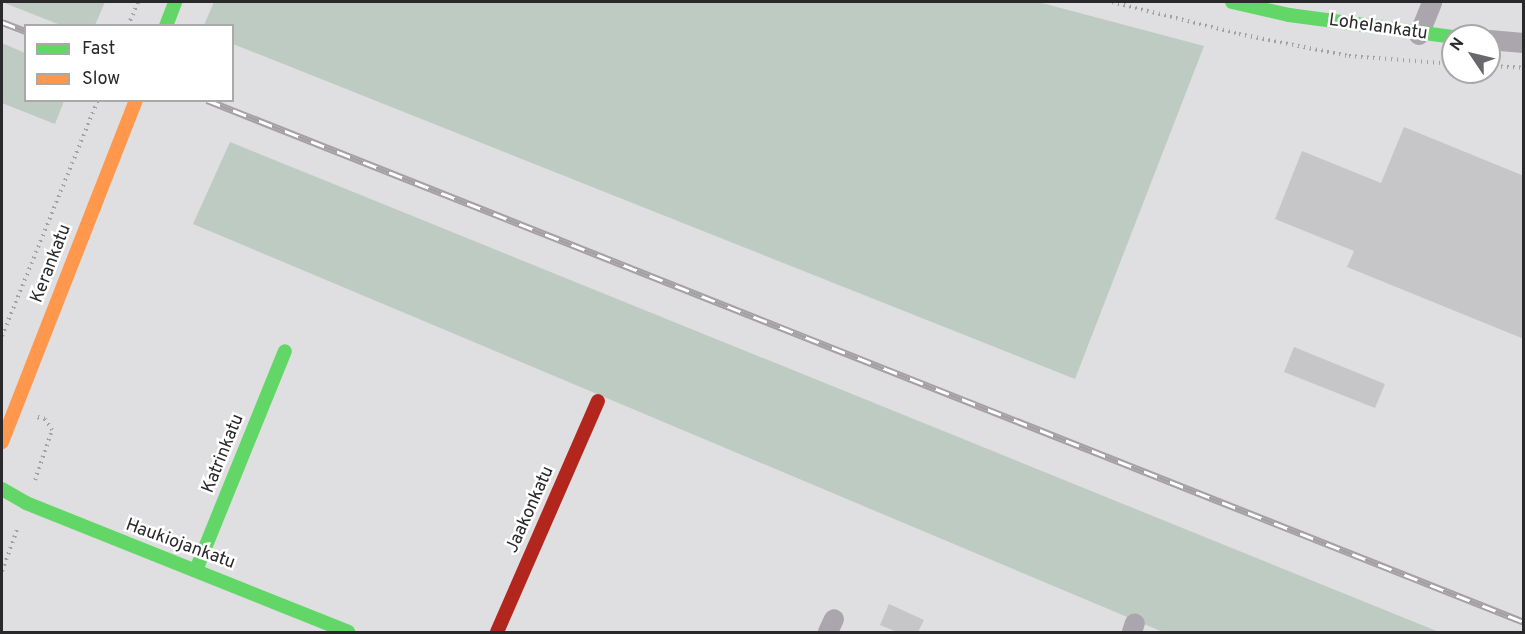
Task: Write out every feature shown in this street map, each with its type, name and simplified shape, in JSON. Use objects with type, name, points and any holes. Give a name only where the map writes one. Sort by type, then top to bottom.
[{"type":"street","points":[[167,24],[176,2]]},
{"type":"street","name":"Lohelankatu","points":[[1233,2],[1289,15],[1441,36]]},
{"type":"street","points":[[1419,35],[1432,2]]},
{"type":"street","points":[[1501,41],[1524,43]]},
{"type":"street","name":"Kerankatu","points":[[2,442],[135,102]]},
{"type":"street","name":"Katrinkatu","points":[[196,570],[285,351]]},
{"type":"street","name":"Jaakonkatu","points":[[497,633],[598,401]]},
{"type":"street","name":"Haukiojankatu","points":[[2,489],[26,503],[348,633]]},
{"type":"path","points":[[130,24],[138,2]]},
{"type":"path","points":[[1501,67],[1524,68]]},
{"type":"path","points":[[2,336],[97,102]]},
{"type":"shaded area","points":[[2,2],[105,2],[95,24],[58,24]]},
{"type":"shaded area","points":[[214,2],[1038,2],[1204,46],[1075,379],[234,44],[234,24],[204,24]]},
{"type":"shaded area","points":[[2,43],[24,53],[24,102],[64,102],[55,124],[2,103]]},
{"type":"shaded area","points":[[230,142],[1439,632],[1163,632],[193,224]]},
{"type":"building","points":[[1404,127],[1524,176],[1524,339],[1347,267],[1354,251],[1275,219],[1302,151],[1381,183]]},
{"type":"building","points":[[1294,347],[1385,384],[1375,408],[1284,372]]},
{"type":"building","points":[[889,604],[924,620],[918,632],[897,632],[880,625]]},
{"type":"railway","points":[[2,22],[24,30]]},
{"type":"railway","points":[[212,102],[1524,622]]},
{"type":"traffic: fast","points":[[167,24],[175,2]]},
{"type":"traffic: fast","points":[[1232,2],[1289,15],[1441,35]]},
{"type":"traffic: fast","points":[[196,570],[285,351]]},
{"type":"traffic: fast","points":[[2,489],[26,503],[348,632]]},
{"type":"traffic: slow","points":[[2,442],[135,102]]},
{"type":"traffic: jam","points":[[497,632],[598,401]]}]
